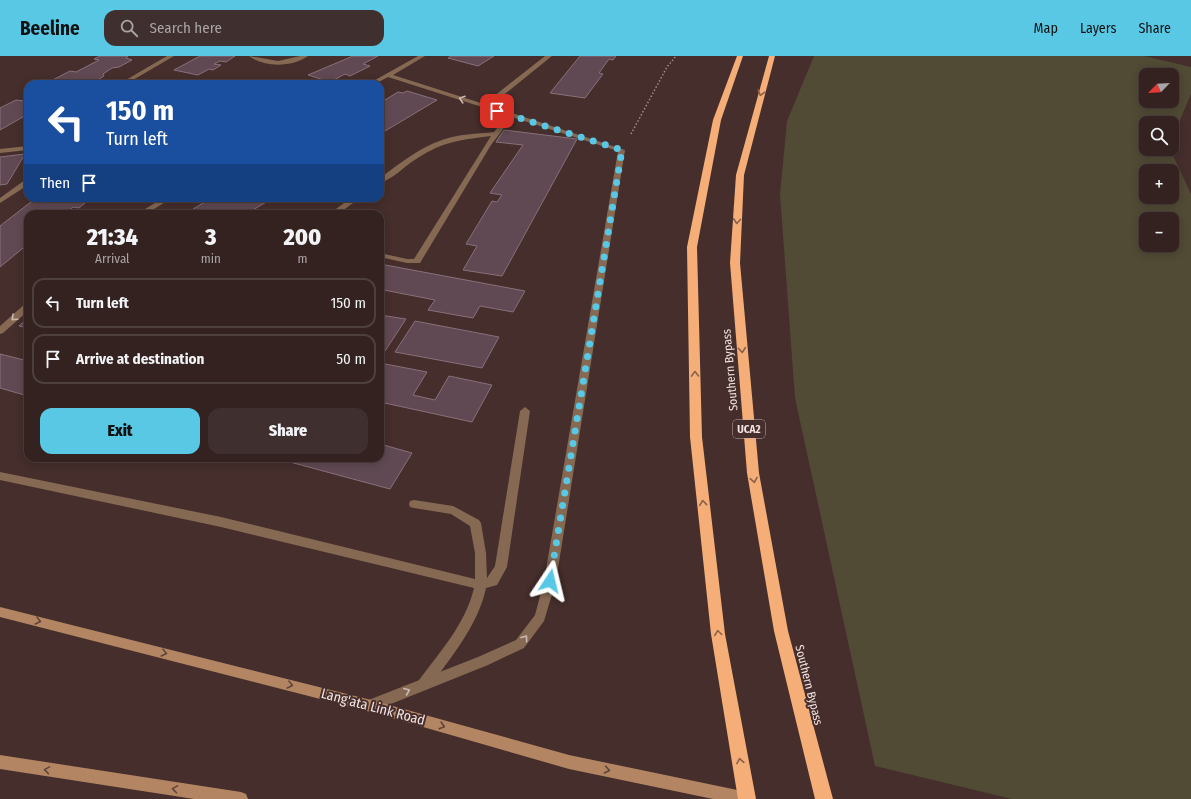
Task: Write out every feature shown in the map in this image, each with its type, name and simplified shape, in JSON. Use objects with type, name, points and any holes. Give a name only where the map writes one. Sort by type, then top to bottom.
[{"type":"highway","points":[[740,56],[717,120],[692,247],[696,437],[718,634],[747,799]]},
{"type":"highway","name":"Southern Bypass","points":[[772,56],[740,175],[735,263],[753,473],[781,631],[824,799]]},
{"type":"main road","name":"Lang'ata Link Road","points":[[0,612],[371,706],[569,762],[747,799]]},
{"type":"main road","points":[[0,762],[242,799]]},
{"type":"street","points":[[129,80],[171,56]]},
{"type":"street","points":[[252,56],[270,62],[282,63],[305,56]]},
{"type":"street","points":[[379,80],[422,56]]},
{"type":"street","points":[[484,106],[549,56]]},
{"type":"street","points":[[371,706],[520,644],[540,617],[550,581],[622,150],[388,75]]},
{"type":"street","points":[[384,256],[407,261],[417,260],[495,134],[510,115]]},
{"type":"street","points":[[384,178],[422,152],[444,142],[467,136],[495,134]]},
{"type":"street","points":[[0,151],[24,148]]},
{"type":"street","points":[[0,201],[24,185]]},
{"type":"street","points":[[0,198],[8,195]]},
{"type":"street","points":[[148,210],[161,202]]},
{"type":"street","points":[[339,210],[350,202]]},
{"type":"street","points":[[0,331],[24,310]]},
{"type":"street","points":[[0,476],[221,522],[481,585],[493,581],[501,567],[525,411]]},
{"type":"street","points":[[414,504],[453,510],[475,522],[480,542],[481,585],[469,619],[424,684]]},
{"type":"path","points":[[622,150],[667,67],[676,56]]},
{"type":"shaded area","points":[[814,56],[1144,56],[1191,67],[1191,94],[1179,122],[1179,116],[1139,116],[1139,156],[1173,156],[1177,164],[1139,164],[1139,204],[1179,204],[1179,168],[1191,194],[1191,799],[1012,799],[875,766],[795,398],[780,194],[787,121]]},
{"type":"building","points":[[100,56],[128,56],[126,58],[132,60],[119,67],[112,68],[98,80],[53,80],[70,71],[76,72],[99,60],[94,59]]},
{"type":"building","points":[[200,56],[235,56],[226,62],[220,61],[214,64],[221,65],[213,70],[209,69],[198,75],[174,70]]},
{"type":"building","points":[[353,56],[378,56],[363,64],[370,66],[350,76],[345,74],[334,80],[324,80],[308,75]]},
{"type":"building","points":[[451,56],[494,56],[478,66],[448,58]]},
{"type":"building","points":[[580,56],[616,56],[613,60],[609,59],[599,73],[603,74],[585,98],[550,93]]},
{"type":"building","points":[[407,91],[437,100],[384,132],[384,101],[398,92],[403,93]]},
{"type":"building","points":[[16,100],[24,101],[24,116],[0,130],[0,108]]},
{"type":"building","points":[[504,130],[577,139],[502,276],[463,270],[477,246],[466,244],[492,201],[497,202],[502,195],[490,193],[523,145],[496,142]]},
{"type":"building","points":[[24,154],[7,184],[0,185],[0,157]]},
{"type":"building","points":[[31,202],[86,202],[79,208],[73,207],[70,210],[24,210],[24,247],[0,267],[0,226]]},
{"type":"building","points":[[205,202],[266,202],[253,210],[192,210]]},
{"type":"building","points":[[384,265],[525,291],[513,312],[480,306],[473,318],[428,310],[435,300],[384,290]]},
{"type":"building","points":[[384,316],[406,319],[385,351]]},
{"type":"building","points":[[415,321],[499,337],[482,368],[395,352]]},
{"type":"building","points":[[24,322],[24,327],[19,326]]},
{"type":"building","points":[[0,354],[24,360],[24,395],[0,388]]},
{"type":"building","points":[[384,364],[427,372],[413,395],[435,400],[449,376],[492,385],[472,422],[384,403]]},
{"type":"building","points":[[384,445],[412,453],[390,489],[290,462],[384,462]]},
{"type":"route","points":[[497,111],[622,150],[550,581]]}]
